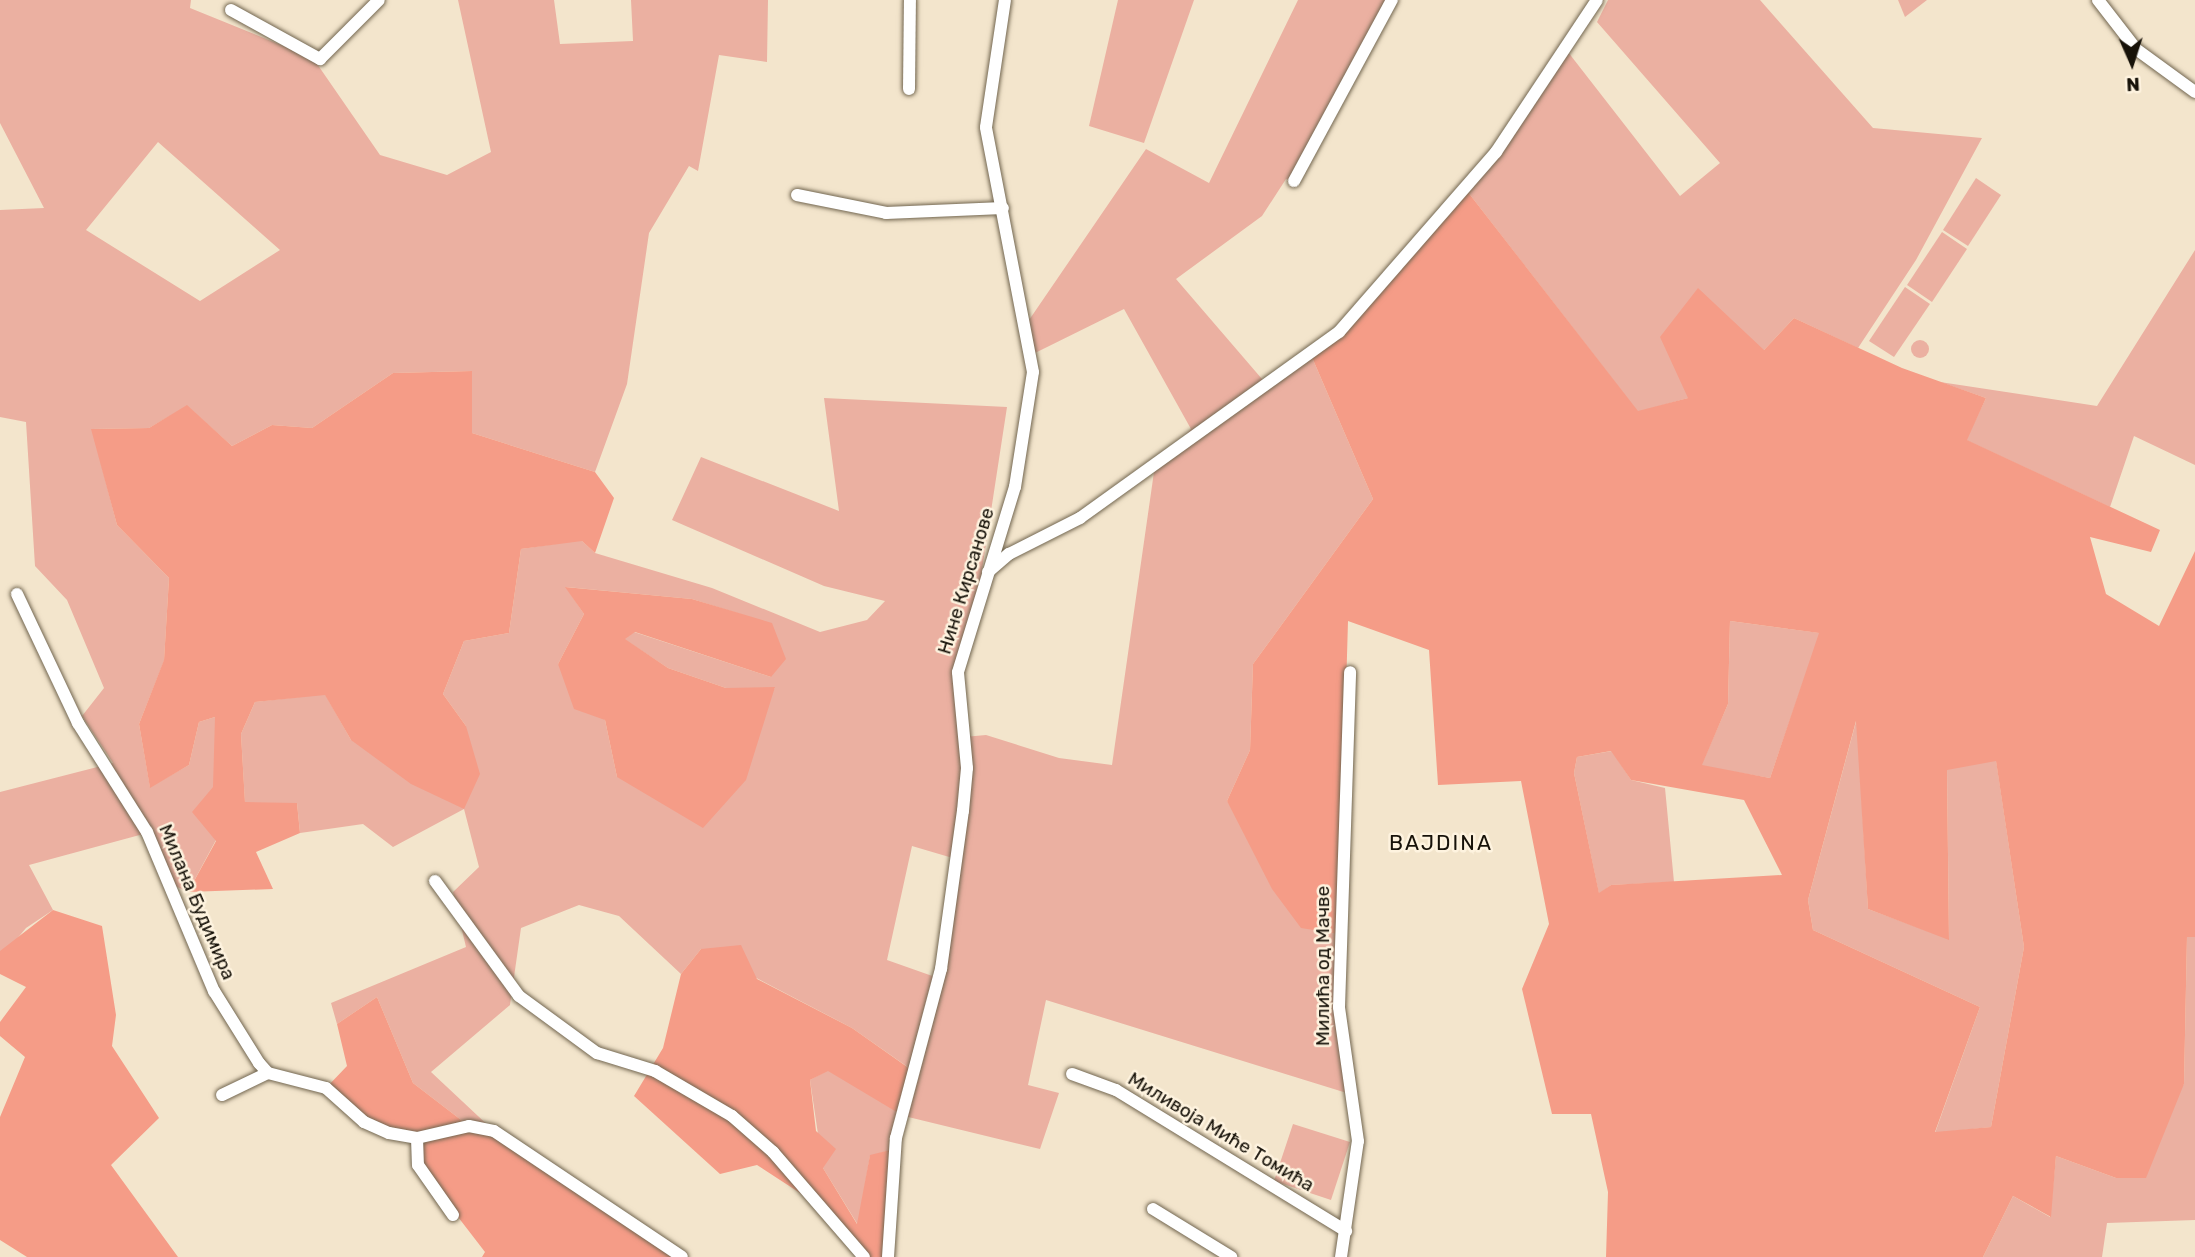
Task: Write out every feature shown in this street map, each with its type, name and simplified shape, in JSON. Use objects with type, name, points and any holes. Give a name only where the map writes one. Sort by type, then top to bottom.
[{"type":"street","points":[[231,10],[320,59],[379,0]]},
{"type":"street","points":[[909,89],[910,0]]},
{"type":"street","name":"Нине Кирсанове","points":[[888,1257],[900,1114],[946,938],[967,768],[958,672],[984,578],[1015,487],[1033,372],[986,117],[1005,0]]},
{"type":"street","points":[[1294,181],[1392,0]]},
{"type":"street","points":[[984,578],[997,561],[1080,518],[1339,332],[1496,152],[1597,0]]},
{"type":"street","points":[[2098,0],[2136,49],[2195,92]]},
{"type":"street","points":[[797,195],[886,214],[1003,208]]},
{"type":"street","name":"Милана Будимира","points":[[18,594],[78,723],[147,832],[214,991],[268,1073]]},
{"type":"street","name":"Милића од Мачве","points":[[1341,1257],[1358,1140],[1339,1007],[1349,672]]},
{"type":"street","points":[[435,881],[519,996],[597,1053],[655,1071],[732,1116],[773,1152],[864,1257]]},
{"type":"street","points":[[222,1095],[268,1073],[326,1088],[364,1122],[417,1138],[469,1126],[494,1131],[681,1257]]},
{"type":"street","name":"Миливоја Миће Томића","points":[[1073,1074],[1116,1090],[1346,1231]]},
{"type":"street","points":[[417,1138],[418,1165],[453,1215]]},
{"type":"street","points":[[1153,1209],[1231,1257]]},
{"type":"shaded area","points":[[0,0],[191,0],[190,8],[313,58],[380,155],[447,175],[491,152],[458,0],[554,0],[560,44],[633,41],[631,0],[768,0],[767,62],[719,55],[698,171],[689,166],[649,233],[627,384],[595,472],[472,433],[471,371],[393,373],[312,428],[272,425],[232,446],[187,406],[149,428],[92,429],[117,525],[169,578],[164,661],[139,724],[150,787],[189,765],[199,722],[215,717],[216,840],[188,892],[171,884],[147,833],[29,865],[53,910],[26,928],[5,953],[0,951],[0,792],[113,763],[82,716],[104,688],[67,600],[35,566],[26,422],[0,417],[0,210],[44,208],[0,123]],"holes":[[[158,142],[280,250],[200,301],[86,230]]]},
{"type":"shaded area","points":[[1118,0],[1194,0],[1144,143],[1089,126]]},
{"type":"shaded area","points":[[1298,0],[1392,0],[1294,181],[1286,179],[1262,216],[1176,279],[1268,386],[1311,355],[1373,499],[1253,664],[1250,750],[1227,801],[1339,934],[1350,1094],[1046,1000],[1028,1085],[1059,1093],[1040,1149],[900,1115],[894,1149],[870,1156],[858,1225],[823,1168],[810,1080],[828,1070],[857,1087],[912,1070],[852,1028],[701,949],[681,974],[619,916],[579,905],[521,928],[510,1005],[431,1072],[494,1131],[469,1126],[413,1083],[377,997],[337,1024],[331,1003],[466,947],[453,892],[479,867],[464,809],[393,847],[363,824],[300,833],[297,803],[245,803],[241,734],[255,702],[325,694],[351,740],[466,726],[443,694],[464,641],[509,633],[521,549],[581,540],[595,553],[712,588],[820,632],[867,620],[885,601],[824,586],[672,520],[701,457],[839,511],[824,398],[1007,407],[972,635],[958,672],[964,737],[986,735],[1059,758],[1112,765],[1154,472],[1191,429],[1124,309],[1035,353],[1027,323],[1146,149],[1209,183]],"holes":[[[566,587],[692,599],[772,624],[771,677],[634,632],[624,639],[668,668],[726,688],[775,688],[617,777],[605,720],[558,664],[584,614]],[[912,846],[956,859],[938,978],[887,960]]]},
{"type":"shaded area","points":[[1608,0],[1760,0],[1873,128],[1982,138],[1916,260],[1858,348],[1794,318],[1764,350],[1688,398],[1638,412],[1464,187],[1568,52],[1680,196],[1720,163],[1597,22]]},
{"type":"shaded area","points":[[1898,0],[1927,0],[1905,17]]},
{"type":"shaded area","points":[[1976,178],[2001,195],[1968,246],[1943,230]]},
{"type":"shaded area","points":[[1464,187],[1638,411],[1688,398],[1660,337],[1698,288],[1764,350],[1794,318],[1902,368],[1986,398],[1967,440],[2160,530],[2151,552],[2090,537],[2106,594],[2159,626],[2195,551],[2195,937],[2187,937],[2184,1084],[2146,1178],[2116,1178],[2056,1156],[2051,1217],[2013,1196],[1983,1257],[1606,1257],[1608,1192],[1591,1114],[1552,1114],[1522,989],[1549,924],[1521,781],[1438,785],[1429,650],[1348,621],[1339,934],[1301,928],[1272,889],[1227,801],[1250,750],[1253,664],[1373,499],[1311,355]],"holes":[[[1730,621],[1819,633],[1770,778],[1702,765],[1728,704]],[[1856,721],[1868,909],[1949,940],[1947,770],[1996,761],[2024,947],[1991,1127],[1935,1132],[1980,1007],[1813,930],[1808,900]],[[1611,751],[1631,780],[1744,800],[1782,875],[1611,885],[1599,893],[1574,773],[1577,757]]]},
{"type":"shaded area","points":[[1942,232],[1967,249],[1932,302],[1907,285]]},
{"type":"shaded area","points":[[2195,250],[2195,465],[2134,436],[2110,507],[1966,440],[1986,398],[1940,382],[2097,406]]},
{"type":"shaded area","points":[[1905,287],[1930,304],[1894,357],[1869,341]]},
{"type":"shaded area","points":[[1920,340],[1926,343],[1929,349],[1926,355],[1920,358],[1914,355],[1911,349],[1914,343]]},
{"type":"shaded area","points":[[472,371],[472,433],[595,472],[614,498],[595,553],[582,541],[521,549],[509,633],[464,641],[443,694],[466,726],[480,774],[464,809],[411,784],[351,740],[325,695],[255,702],[241,734],[245,802],[297,803],[300,833],[256,852],[273,889],[188,892],[216,841],[192,812],[213,787],[215,717],[199,722],[189,765],[150,788],[139,724],[164,660],[169,578],[117,525],[91,429],[149,428],[187,405],[232,446],[272,425],[312,428],[393,373]]},
{"type":"shaded area","points":[[565,587],[692,599],[772,623],[786,659],[771,677],[635,632],[625,639],[668,668],[726,688],[775,687],[746,780],[703,828],[617,777],[605,720],[574,709],[558,664],[584,614]]},
{"type":"shaded area","points":[[1730,621],[1820,633],[1770,778],[1701,766],[1728,704]]},
{"type":"shaded area","points":[[1857,718],[1868,909],[1949,939],[1947,769],[1996,760],[2024,947],[1991,1127],[1935,1133],[1980,1007],[1813,930],[1808,900]]},
{"type":"shaded area","points":[[1612,751],[1631,780],[1665,788],[1674,882],[1611,885],[1599,894],[1574,773],[1577,757]]},
{"type":"shaded area","points":[[53,910],[102,926],[116,1015],[112,1046],[159,1118],[111,1165],[178,1257],[27,1257],[0,1240],[0,1117],[25,1057],[0,1036],[0,1022],[26,987],[0,974],[0,951]]},
{"type":"shaded area","points":[[2187,937],[2195,937],[2195,1220],[2107,1223],[2102,1257],[1983,1257],[2013,1196],[2050,1217],[2056,1156],[2116,1178],[2184,1084]]},
{"type":"shaded area","points":[[741,945],[757,979],[852,1028],[913,1071],[900,1114],[828,1071],[810,1080],[816,1131],[836,1149],[823,1168],[857,1224],[870,1155],[894,1149],[888,1257],[859,1257],[826,1210],[757,1165],[720,1174],[634,1096],[663,1048],[681,974],[701,949]]},
{"type":"shaded area","points":[[377,997],[413,1083],[469,1126],[494,1131],[682,1257],[482,1257],[485,1252],[418,1165],[417,1138],[389,1133],[326,1088],[347,1066],[337,1024]]},
{"type":"shaded area","points":[[1293,1124],[1350,1142],[1331,1200],[1274,1181]]},
{"type":"district","name":"BAJDINA","points":[[1441,843]]}]
